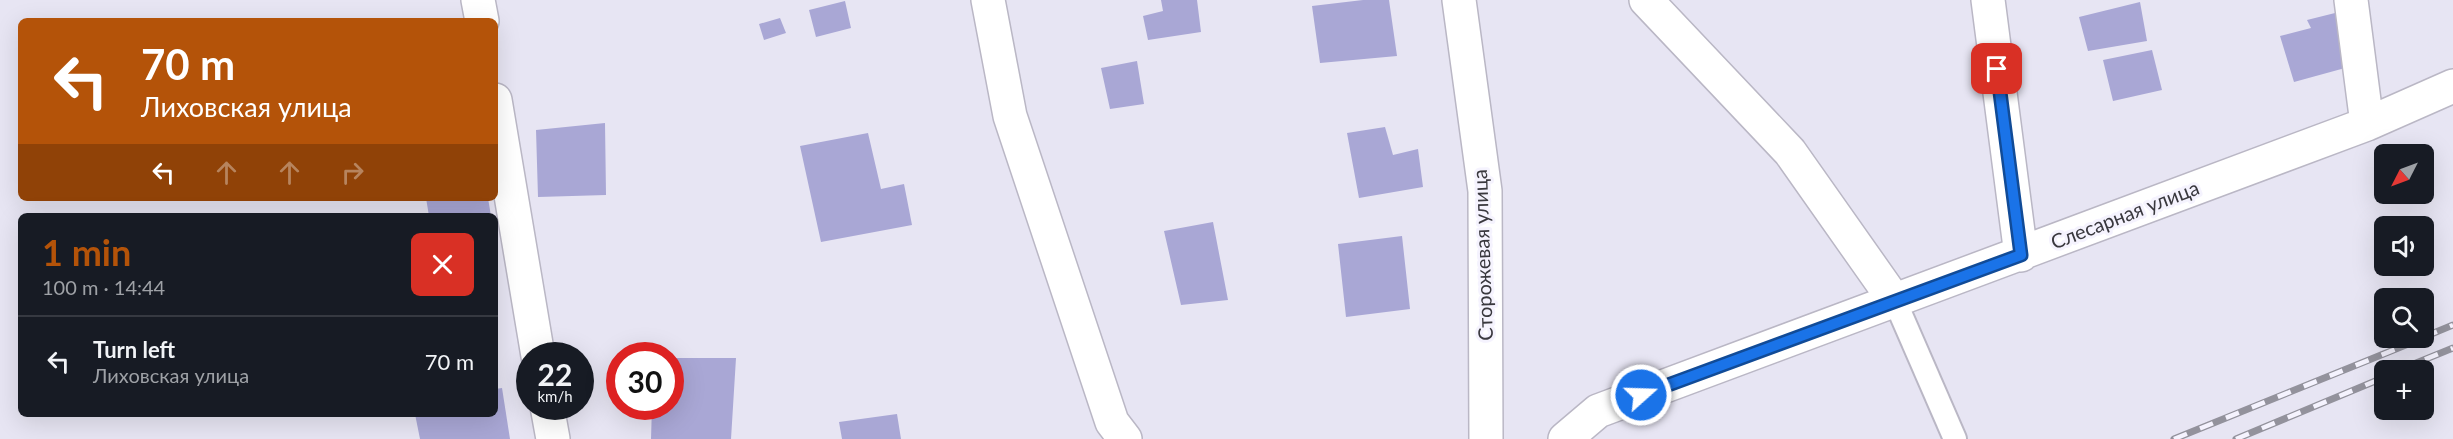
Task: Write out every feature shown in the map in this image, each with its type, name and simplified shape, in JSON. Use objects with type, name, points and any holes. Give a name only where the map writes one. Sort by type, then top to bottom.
[{"type":"street","points":[[478,0],[481,18]]},
{"type":"street","points":[[988,0],[1010,116],[1112,422],[1125,439]]},
{"type":"street","name":"Сторожевая улица","points":[[1460,0],[1485,191],[1486,439]]},
{"type":"street","points":[[1646,0],[1790,152],[1895,302]]},
{"type":"street","points":[[1988,0],[2021,255]]},
{"type":"street","points":[[2351,0],[2367,124]]},
{"type":"street","name":"Слесарная улица","points":[[1565,439],[1598,411],[2367,124],[2453,86]]},
{"type":"street","points":[[498,118],[536,342]]},
{"type":"street","points":[[550,420],[553,439]]},
{"type":"lane","points":[[1895,302],[1955,439]]},
{"type":"building","points":[[1161,0],[1197,0],[1201,32],[1148,40],[1143,16],[1163,11]]},
{"type":"building","points":[[1363,0],[1389,0],[1397,56],[1320,63],[1312,6]]},
{"type":"building","points":[[845,1],[851,28],[816,37],[809,10]]},
{"type":"building","points":[[2140,2],[2147,41],[2088,51],[2079,17]]},
{"type":"building","points":[[2335,13],[2345,68],[2294,82],[2280,36],[2311,28],[2307,20]]},
{"type":"building","points":[[780,18],[786,33],[764,40],[759,24]]},
{"type":"building","points":[[2152,50],[2162,90],[2113,101],[2103,60]]},
{"type":"building","points":[[1137,61],[1144,104],[1110,109],[1101,68]]},
{"type":"building","points":[[605,123],[606,195],[538,197],[536,130]]},
{"type":"building","points":[[1385,127],[1393,155],[1418,149],[1423,187],[1359,198],[1347,133]]},
{"type":"building","points":[[868,133],[881,189],[904,184],[912,225],[821,242],[800,146]]},
{"type":"building","points":[[426,201],[488,201],[490,213],[428,213]]},
{"type":"building","points":[[1213,222],[1228,300],[1181,305],[1164,231]]},
{"type":"building","points":[[1402,236],[1410,309],[1346,317],[1338,244]]},
{"type":"building","points":[[684,358],[736,358],[731,439],[651,439],[652,420],[684,420]]},
{"type":"building","points":[[502,388],[510,439],[420,439],[416,417],[498,417],[498,389]]},
{"type":"building","points":[[897,414],[901,439],[842,439],[839,422]]},
{"type":"railway","points":[[2434,333],[2453,325]]},
{"type":"railway","points":[[2174,439],[2398,348]]},
{"type":"railway","points":[[2424,360],[2453,348]]},
{"type":"railway","points":[[2236,439],[2374,382]]},
{"type":"route","points":[[1641,395],[2021,255],[1997,69]]}]
